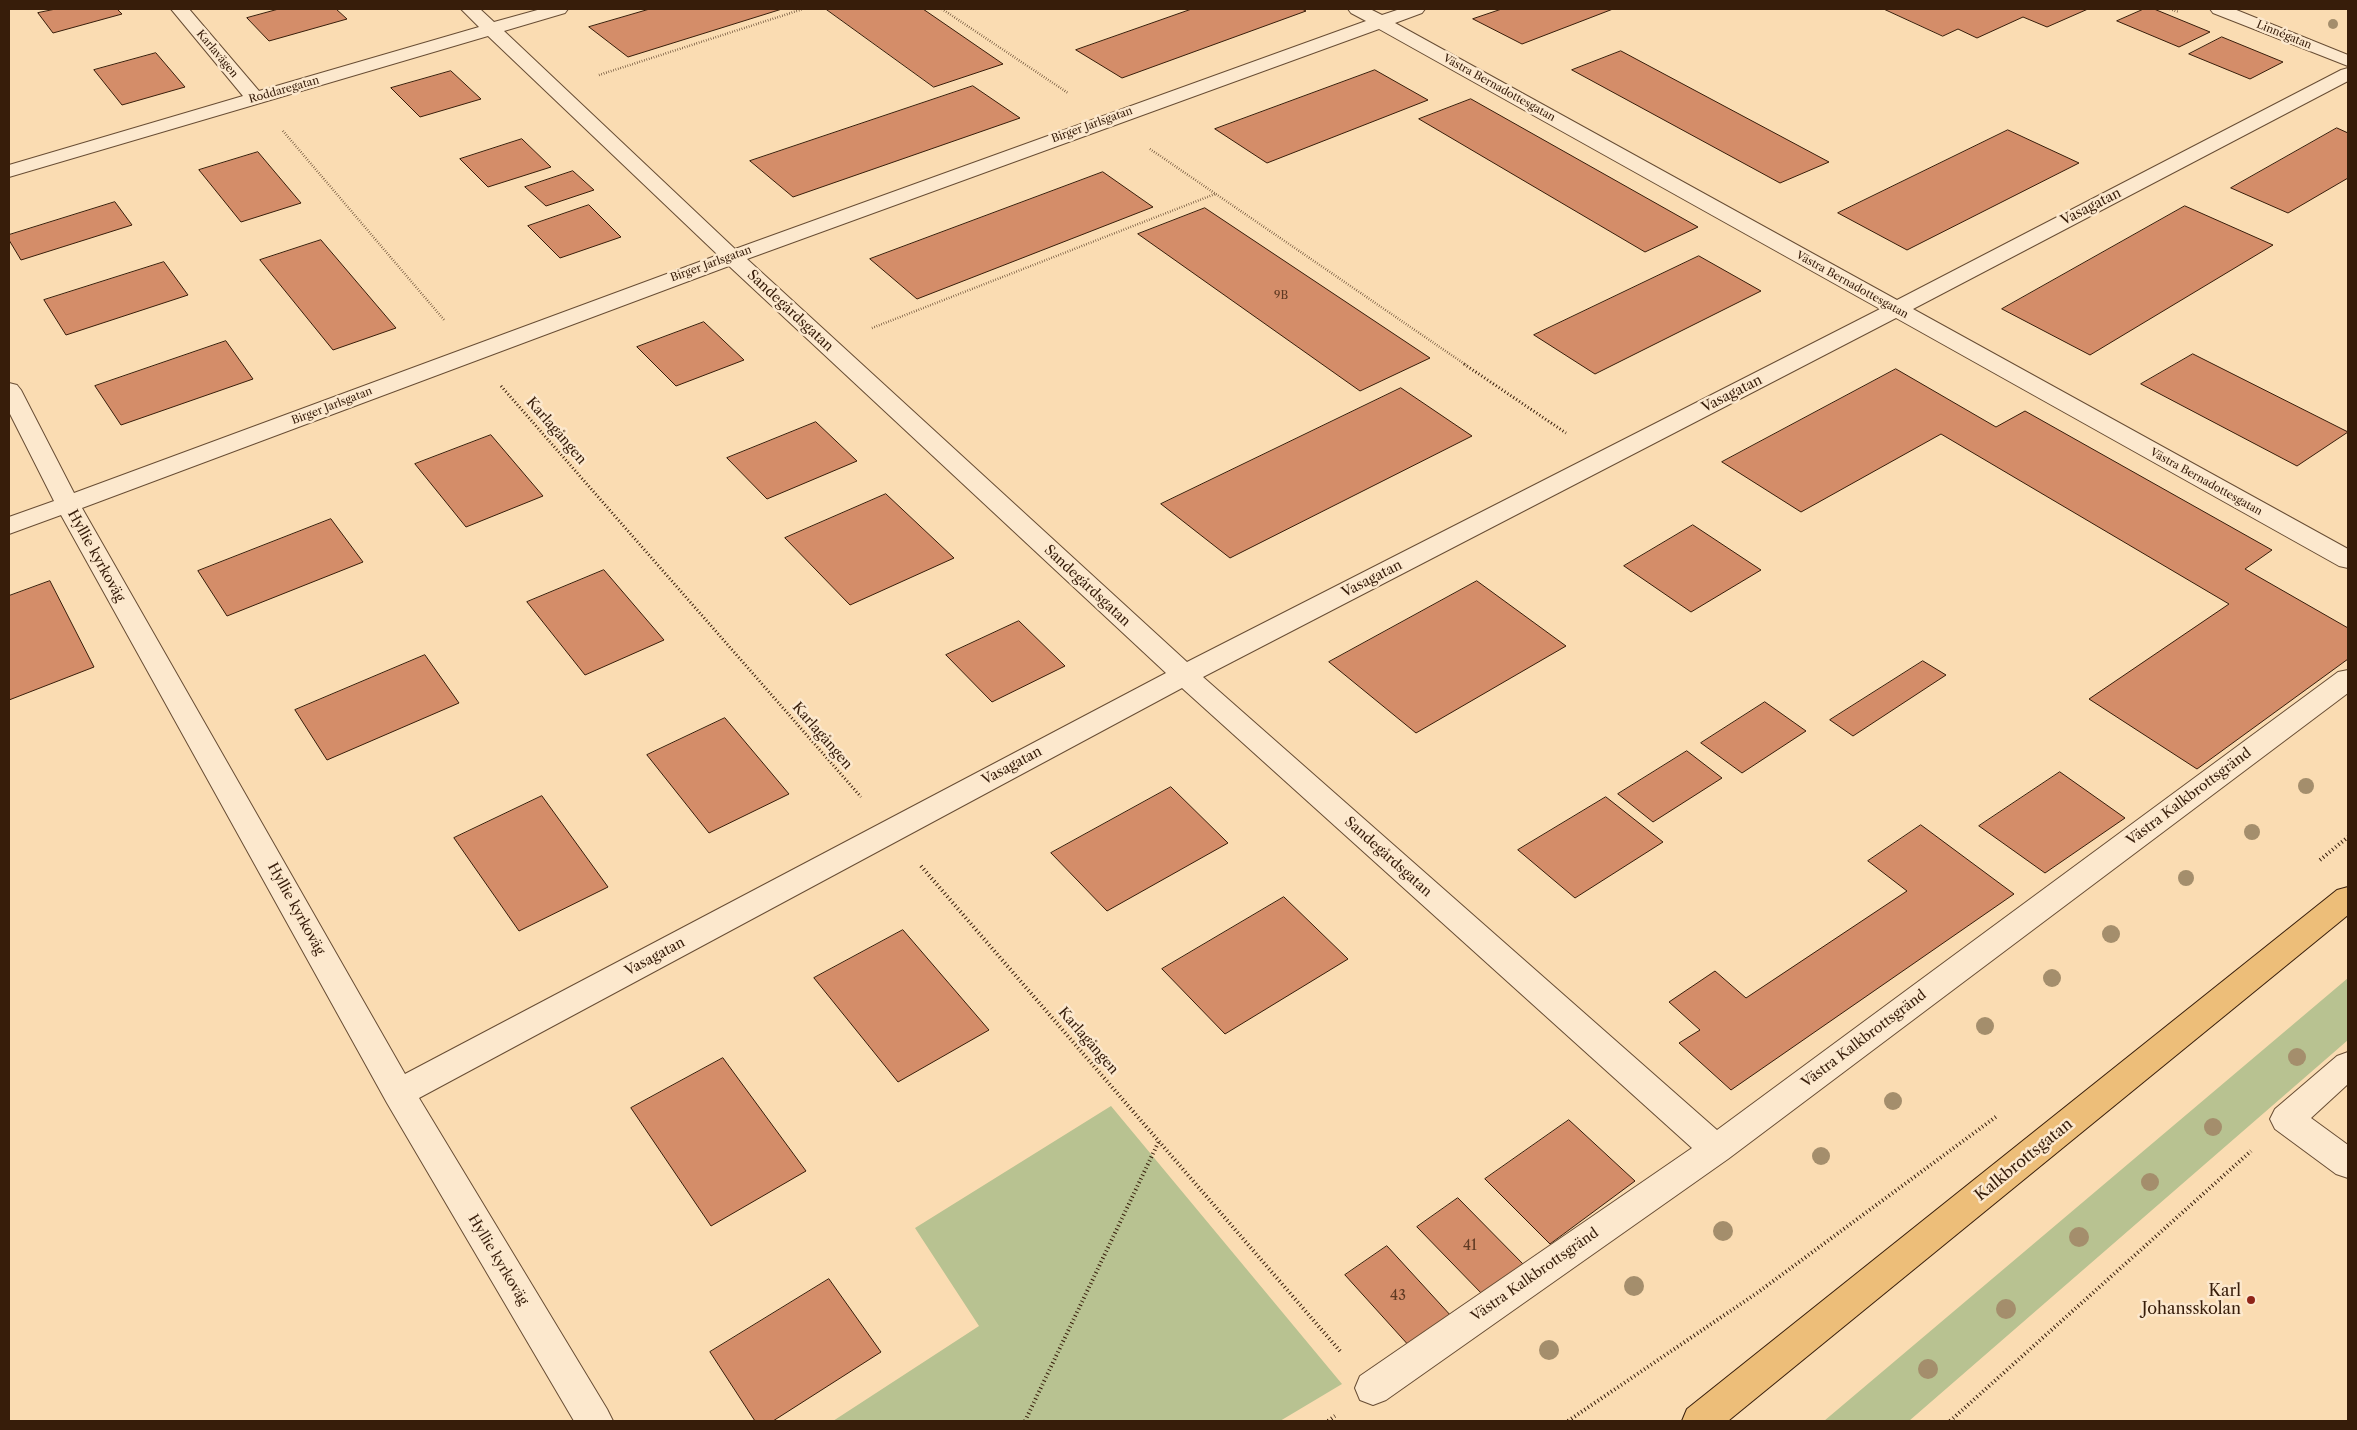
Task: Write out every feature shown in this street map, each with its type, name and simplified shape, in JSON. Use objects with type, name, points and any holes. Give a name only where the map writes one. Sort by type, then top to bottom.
[{"type":"main road","name":"Kalkbrottsgatan","points":[[1700,1421],[2348,898]]},
{"type":"street","name":"Karlavägen","points":[[180,9],[255,98]]},
{"type":"street","name":"Sandegårdsgatan","points":[[470,9],[732,257],[1184,675],[1716,1150]]},
{"type":"street","name":"Roddaregatan","points":[[9,171],[559,9]]},
{"type":"street","name":"Västra Bernadottesgatan","points":[[1357,9],[2348,560]]},
{"type":"street","name":"Birger Jarlsgatan","points":[[9,526],[732,257],[1416,9]]},
{"type":"street","name":"Linnégatan","points":[[2219,9],[2348,61]]},
{"type":"street","name":"Vasagatan","points":[[400,1093],[1184,675],[1605,460],[2348,74]]},
{"type":"street","name":"Hyllie kyrkoväg","points":[[9,390],[68,505],[400,1093],[594,1421]]},
{"type":"street","name":"Västra Kalkbrottsgränd","points":[[1372,1388],[1716,1150],[2348,679]]},
{"type":"street","points":[[2348,1065],[2287,1119],[2348,1164]]},
{"type":"path","points":[[555,89],[803,9]]},
{"type":"path","points":[[942,9],[1605,460]]},
{"type":"path","name":"Karlagången","points":[[255,98],[472,353],[891,831],[1372,1388]]},
{"type":"path","points":[[828,346],[1216,194]]},
{"type":"path","points":[[2319,861],[2348,837]]},
{"type":"path","points":[[1568,1421],[1756,1293],[2004,1110]]},
{"type":"path","points":[[1950,1421],[2287,1119]]},
{"type":"path","points":[[1025,1421],[1159,1141]]},
{"type":"green space","points":[[2348,978],[2348,1040],[1909,1421],[1824,1421]]},
{"type":"green space","points":[[1111,1106],[1342,1384],[1280,1421],[833,1421],[979,1326],[915,1228]]},
{"type":"building","points":[[56,9],[117,9],[122,14],[53,33],[38,13]]},
{"type":"building","points":[[279,9],[336,9],[347,19],[269,41],[247,18]]},
{"type":"building","points":[[650,9],[782,9],[628,57],[589,27]]},
{"type":"building","points":[[826,9],[923,9],[1003,64],[934,87]]},
{"type":"building","points":[[1192,9],[1302,9],[1306,11],[1122,78],[1076,50]]},
{"type":"building","points":[[1502,9],[1613,9],[1522,44],[1473,19]]},
{"type":"building","points":[[1884,9],[2088,9],[2047,27],[2023,17],[1977,38],[1958,29],[1943,36]]},
{"type":"building","points":[[2144,9],[2154,9],[2210,32],[2179,47],[2117,21]]},
{"type":"building","points":[[2222,37],[2283,62],[2250,79],[2189,54]]},
{"type":"building","points":[[1621,51],[1829,162],[1780,183],[1572,70]]},
{"type":"building","points":[[156,53],[185,87],[122,105],[94,70]]},
{"type":"building","points":[[1375,70],[1428,100],[1267,163],[1215,129]]},
{"type":"building","points":[[451,71],[481,99],[420,117],[391,88]]},
{"type":"building","points":[[973,86],[1020,118],[793,197],[750,161]]},
{"type":"building","points":[[1471,99],[1698,227],[1645,252],[1419,119]]},
{"type":"building","points":[[2337,128],[2348,133],[2348,178],[2288,213],[2231,188]]},
{"type":"building","points":[[2008,130],[2079,163],[1907,250],[1838,213]]},
{"type":"building","points":[[522,139],[551,167],[488,187],[460,159]]},
{"type":"building","points":[[258,152],[301,203],[241,222],[199,170]]},
{"type":"building","points":[[573,171],[594,190],[546,206],[525,187]]},
{"type":"building","points":[[1103,172],[1153,207],[917,299],[870,259]]},
{"type":"building","points":[[115,202],[132,225],[21,260],[9,240],[9,235]]},
{"type":"building","points":[[589,205],[621,237],[560,258],[528,226]]},
{"type":"building","points":[[2185,206],[2273,245],[2090,355],[2002,309]]},
{"type":"building","points":[[1205,208],[1430,358],[1360,391],[1138,234]]},
{"type":"building","points":[[321,240],[396,328],[333,350],[260,260]]},
{"type":"building","points":[[1699,256],[1761,291],[1595,374],[1534,335]]},
{"type":"building","points":[[164,262],[188,295],[66,335],[44,300]]},
{"type":"building","points":[[704,322],[744,360],[676,386],[637,347]]},
{"type":"building","points":[[226,341],[253,379],[121,425],[95,386]]},
{"type":"building","points":[[2193,354],[2348,432],[2297,466],[2141,384]]},
{"type":"building","points":[[1896,369],[1996,427],[2025,411],[2272,550],[2245,569],[2348,628],[2348,659],[2197,769],[2089,699],[2229,604],[1941,434],[1801,512],[1722,462]]},
{"type":"building","points":[[1401,388],[1472,436],[1230,558],[1161,504]]},
{"type":"building","points":[[816,422],[857,461],[767,499],[727,458]]},
{"type":"building","points":[[491,435],[543,496],[466,527],[415,464]]},
{"type":"building","points":[[886,494],[954,558],[850,605],[785,538]]},
{"type":"building","points":[[331,519],[363,562],[227,616],[198,571]]},
{"type":"building","points":[[1693,525],[1761,570],[1691,612],[1624,566]]},
{"type":"building","points":[[604,570],[664,640],[585,675],[527,602]]},
{"type":"building","points":[[50,581],[94,667],[9,700],[9,596]]},
{"type":"building","points":[[1477,581],[1566,646],[1416,733],[1329,662]]},
{"type":"building","points":[[1019,621],[1065,666],[992,702],[946,655]]},
{"type":"building","points":[[425,655],[459,703],[327,760],[295,710]]},
{"type":"building","points":[[1923,661],[1946,675],[1853,736],[1830,720]]},
{"type":"building","points":[[1765,702],[1806,731],[1742,773],[1701,743]]},
{"type":"building","points":[[725,718],[789,794],[709,833],[647,755]]},
{"type":"building","points":[[1687,751],[1722,778],[1653,822],[1618,794]]},
{"type":"building","points":[[2060,772],[2125,818],[2045,873],[1979,826]]},
{"type":"building","points":[[1171,787],[1228,843],[1107,911],[1051,853]]},
{"type":"building","points":[[542,796],[608,887],[519,931],[454,838]]},
{"type":"building","points":[[1606,797],[1663,842],[1575,898],[1518,850]]},
{"type":"building","points":[[1921,825],[2014,894],[1731,1090],[1679,1043],[1700,1030],[1669,1002],[1715,971],[1746,998],[1907,891],[1868,861]]},
{"type":"building","points":[[1284,897],[1348,959],[1225,1034],[1162,969]]},
{"type":"building","points":[[903,930],[989,1030],[898,1082],[814,978]]},
{"type":"building","points":[[723,1058],[806,1171],[711,1226],[631,1108]]},
{"type":"building","points":[[1569,1120],[1635,1181],[1550,1244],[1485,1179]]},
{"type":"building","points":[[1458,1198],[1524,1265],[1483,1295],[1417,1227]]},
{"type":"building","points":[[1387,1246],[1452,1317],[1411,1348],[1345,1275]]},
{"type":"building","points":[[829,1279],[881,1352],[773,1421],[755,1421],[710,1352]]},
{"type":"place","name":"Karl Johansskolan","points":[[2251,1300]]}]
